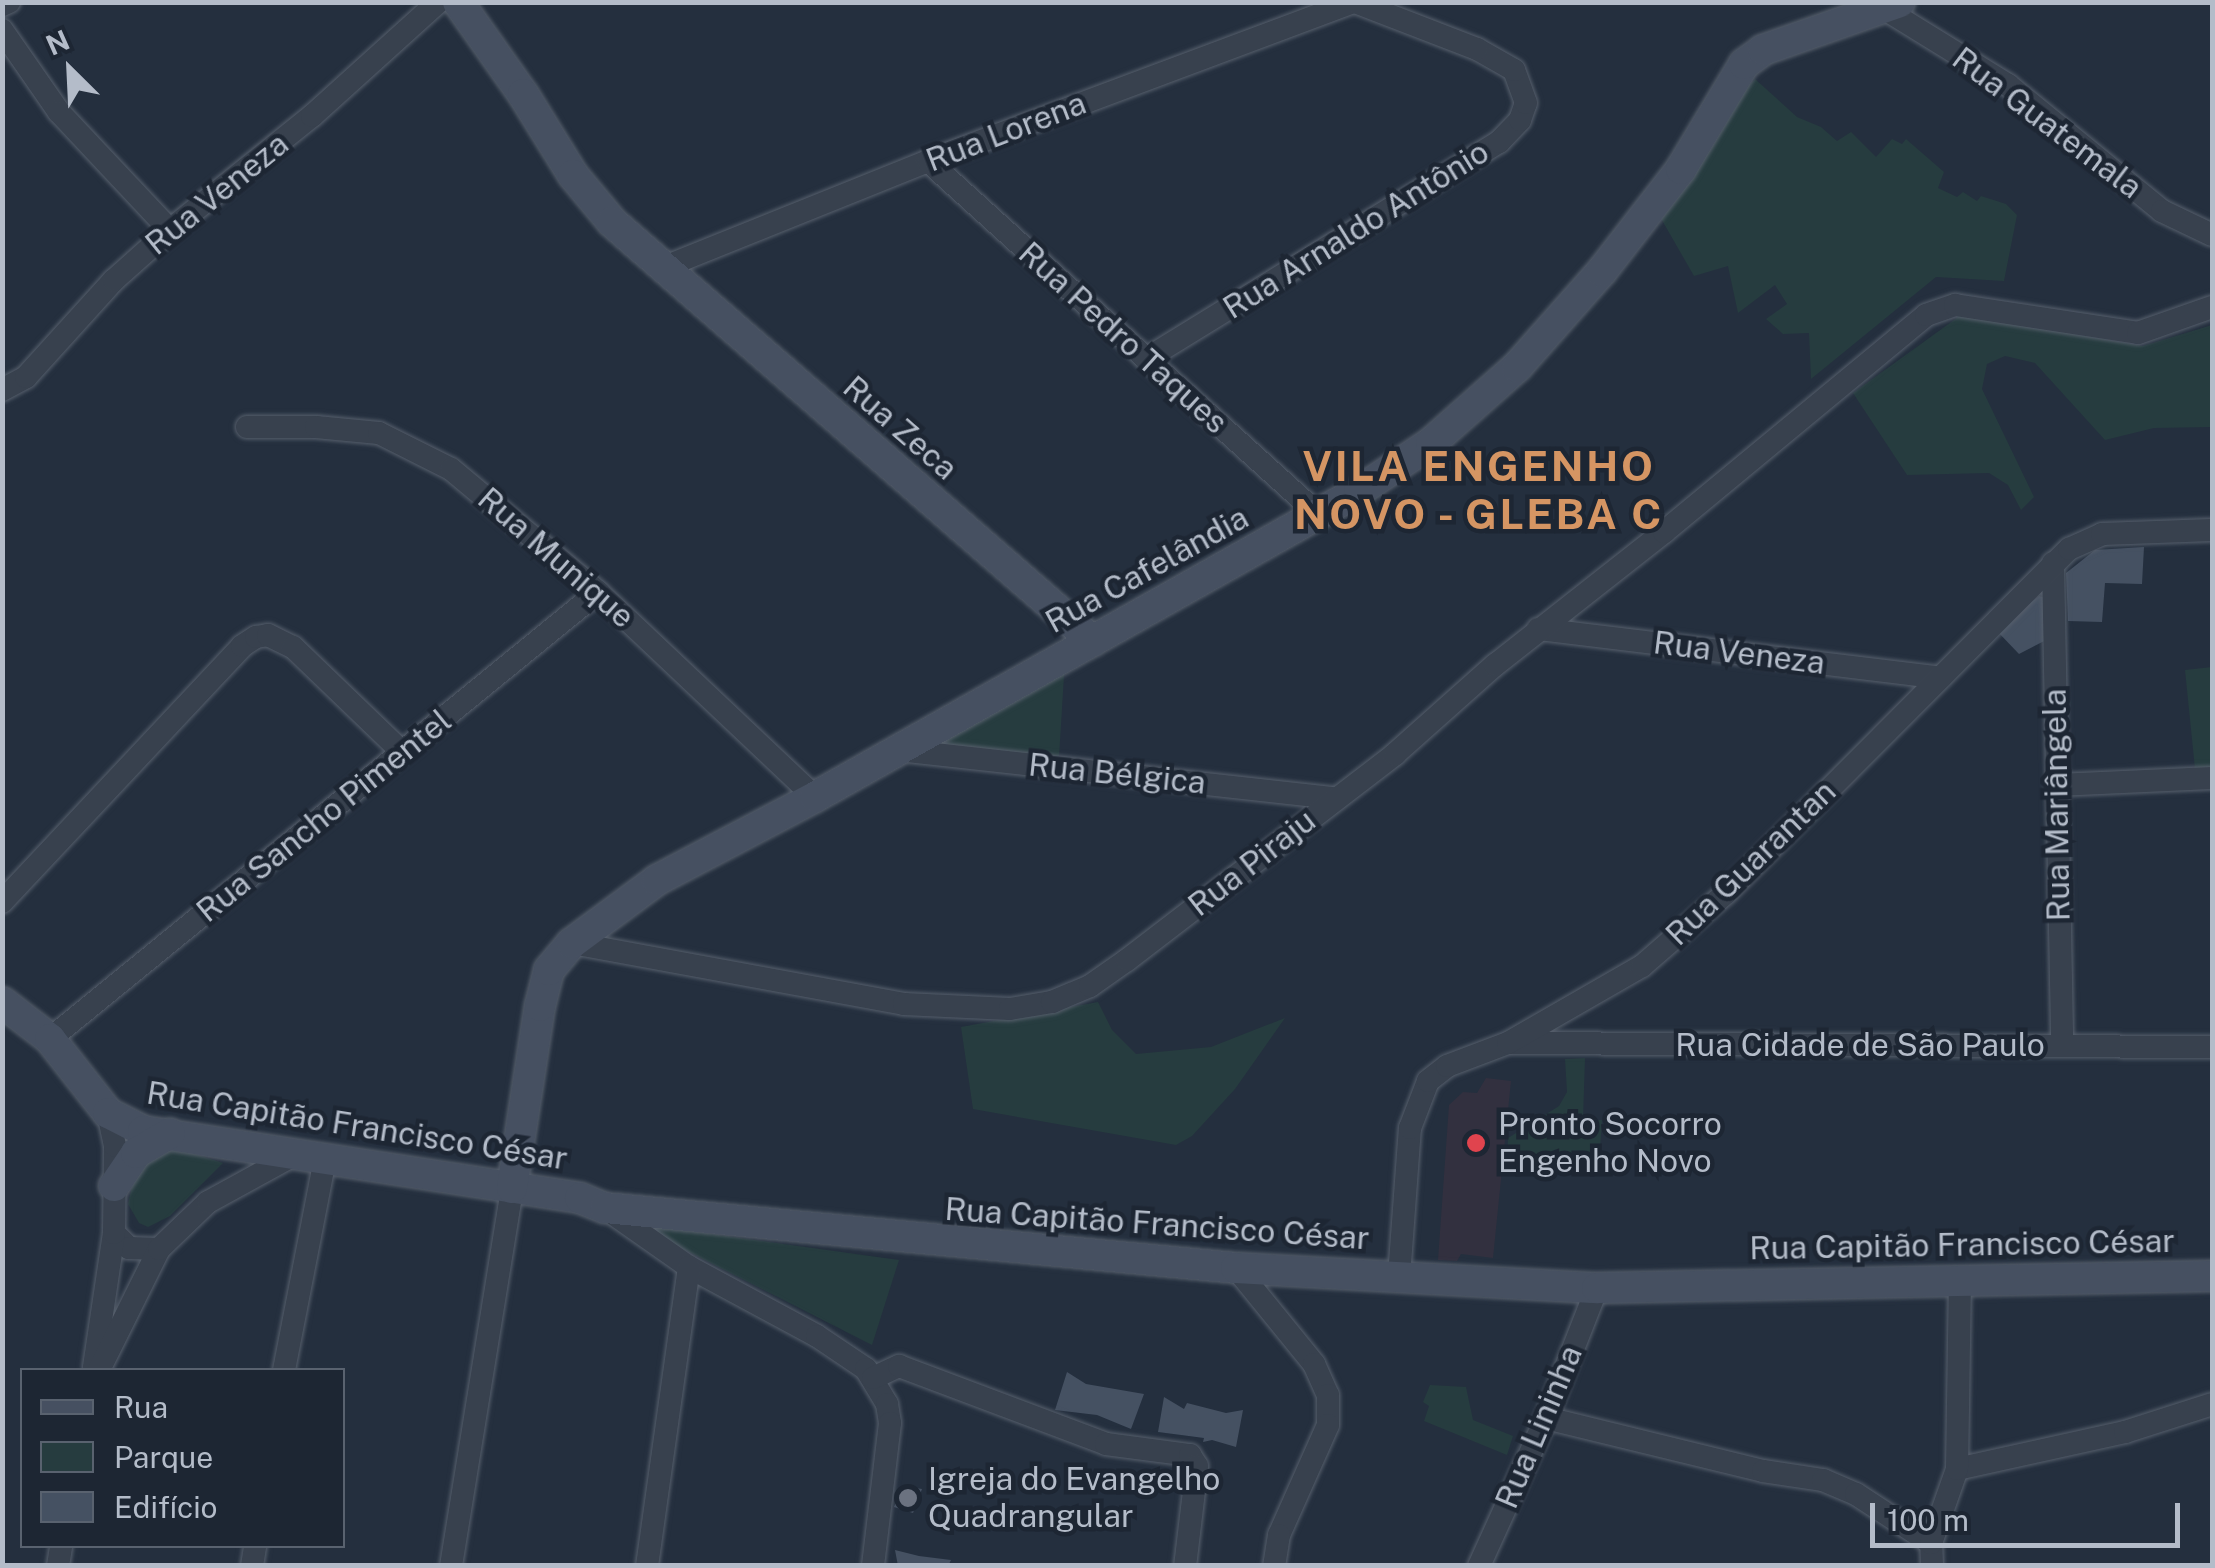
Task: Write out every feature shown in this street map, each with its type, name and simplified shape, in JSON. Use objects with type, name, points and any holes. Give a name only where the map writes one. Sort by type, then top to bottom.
[{"type":"street","name":"Rua Veneza","points":[[2,390],[26,377],[114,280],[170,230],[298,127],[438,2]]},
{"type":"street","name":"Rua Zeca","points":[[458,2],[524,94],[589,198],[662,268],[1093,640]]},
{"type":"street","name":"Rua Lorena","points":[[662,268],[928,162],[1354,2]]},
{"type":"street","name":"Rua Arnaldo Antônio","points":[[1146,359],[1499,142],[1520,120],[1526,102],[1514,70],[1477,49],[1354,2]]},
{"type":"street","name":"Rua Guatemala","points":[[1891,5],[2008,86],[2162,211],[2212,235]]},
{"type":"street","name":"Rua Cafelândia","points":[[514,1174],[549,970],[572,943],[657,880],[815,796],[1318,514],[1431,443],[1517,368],[1602,271],[1681,169],[1744,64],[1763,50],[1891,5]]},
{"type":"street","points":[[2,30],[59,112],[170,230]]},
{"type":"street","name":"Rua Pedro Taques","points":[[928,162],[1318,514]]},
{"type":"street","name":"Rua Piraju","points":[[572,943],[904,1004],[1010,1009],[1052,1002],[1090,986],[1126,960],[1395,754],[1538,629],[1664,532],[1913,326],[1942,308],[1968,306],[2138,333],[2212,307]]},
{"type":"street","name":"Rua Munique","points":[[247,428],[350,429],[403,442],[481,491],[598,592],[815,796]]},
{"type":"street","name":"Rua Guarantan","points":[[1399,1277],[1410,1128],[1428,1082],[1446,1066],[1508,1043],[1642,966],[1726,892],[2052,563],[2084,538],[2212,530]]},
{"type":"street","name":"Rua Mariângela","points":[[2052,563],[2062,1046]]},
{"type":"street","name":"Rua Sancho Pimentel","points":[[50,1039],[598,592]]},
{"type":"street","name":"Rua Veneza","points":[[1538,629],[1940,678]]},
{"type":"street","points":[[2,902],[242,646],[256,638],[268,634],[294,647],[402,752]]},
{"type":"street","name":"Rua Bélgica","points":[[898,750],[1336,798]]},
{"type":"street","points":[[2057,785],[2212,778]]},
{"type":"street","points":[[2,1002],[50,1039],[108,1113],[115,1146],[114,1233],[96,1368]]},
{"type":"street","name":"Rua Cidade de São Paulo","points":[[1508,1043],[2212,1047]]},
{"type":"street","name":"Rua Capitão Francisco César","points":[[108,1113],[143,1131],[170,1132],[325,1159],[514,1174],[605,1208],[1236,1268],[1597,1288],[2212,1276]]},
{"type":"street","points":[[114,1186],[136,1153],[170,1132]]},
{"type":"street","points":[[97,1368],[159,1248],[208,1202],[294,1154]]},
{"type":"street","points":[[284,1368],[325,1159]]},
{"type":"street","points":[[451,1566],[514,1174]]},
{"type":"street","points":[[605,1208],[689,1267],[830,1344],[873,1378],[888,1404],[890,1422],[873,1566]]},
{"type":"street","points":[[114,1233],[129,1248],[159,1248]]},
{"type":"street","points":[[646,1566],[689,1267]]},
{"type":"street","points":[[1236,1268],[1314,1364],[1328,1395],[1328,1425],[1279,1535],[1274,1566]]},
{"type":"street","points":[[1546,1418],[1822,1480],[1856,1494],[1931,1554],[1957,1469],[1960,1281]]},
{"type":"street","name":"Rua Lininha","points":[[1479,1566],[1546,1418],[1597,1288]]},
{"type":"street","points":[[873,1378],[899,1366],[1106,1444],[1190,1456],[1197,1466],[1185,1566]]},
{"type":"street","points":[[1957,1469],[2107,1436],[2212,1404]]},
{"type":"shaded area","name":"Pronto Socorro Engenho Novo","points":[[1486,1078],[1511,1081],[1493,1258],[1461,1254],[1457,1261],[1438,1260],[1449,1105],[1463,1092],[1477,1093]]},
{"type":"green space","points":[[1755,79],[1797,117],[1821,127],[1837,141],[1851,132],[1876,157],[1892,139],[1902,144],[1906,139],[1944,172],[1938,188],[1957,197],[1963,192],[1977,201],[1981,196],[2006,204],[2017,215],[2004,281],[1936,277],[1811,379],[1809,333],[1783,334],[1766,319],[1787,304],[1775,285],[1738,313],[1728,266],[1694,276],[1659,215],[1738,97]]},
{"type":"green space","points":[[1961,315],[2143,346],[2212,325],[2212,427],[2154,428],[2105,440],[2035,363],[2005,356],[1987,364],[1982,389],[2034,497],[2021,510],[2008,485],[1989,473],[1907,475],[1853,393]]},
{"type":"green space","points":[[1065,660],[1059,757],[910,748]]},
{"type":"green space","points":[[2212,667],[2212,769],[2195,769],[2185,670]]},
{"type":"green space","points":[[1098,1002],[1112,1030],[1136,1054],[1211,1047],[1285,1018],[1235,1089],[1192,1136],[1176,1145],[973,1109],[961,1027]]},
{"type":"green space","points":[[1585,1058],[1583,1120],[1602,1120],[1599,1164],[1507,1161],[1508,1138],[1559,1106],[1567,1092],[1565,1059]]},
{"type":"green space","points":[[179,1149],[223,1163],[170,1216],[148,1227],[139,1223],[128,1204],[136,1170],[160,1152]]},
{"type":"green space","points":[[632,1223],[690,1231],[899,1260],[872,1345]]},
{"type":"green space","points":[[1430,1385],[1466,1387],[1473,1420],[1513,1436],[1507,1455],[1424,1421],[1429,1406],[1423,1402]]},
{"type":"building","points":[[2144,547],[2142,584],[2105,583],[2102,622],[2068,621],[2066,573],[2095,550]]},
{"type":"building","points":[[2039,596],[2047,598],[2048,639],[2019,654],[1996,630]]},
{"type":"building","points":[[1067,1372],[1086,1384],[1144,1394],[1131,1429],[1097,1415],[1055,1410]]},
{"type":"building","points":[[1164,1397],[1184,1409],[1187,1403],[1226,1413],[1243,1410],[1236,1447],[1158,1432]]},
{"type":"building","name":"Igreja do Evangelho Quadrangular","points":[[902,1486],[922,1489],[913,1513],[894,1507]]},
{"type":"building","points":[[895,1550],[951,1560],[948,1566],[898,1566]]},
{"type":"place","name":"Pronto Socorro Engenho Novo","points":[[1476,1143]]},
{"type":"place","name":"Igreja do Evangelho Quadrangular","points":[[908,1498]]},
{"type":"district","name":"VILA ENGENHO NOVO - GLEBA C","points":[[1479,490]]}]
